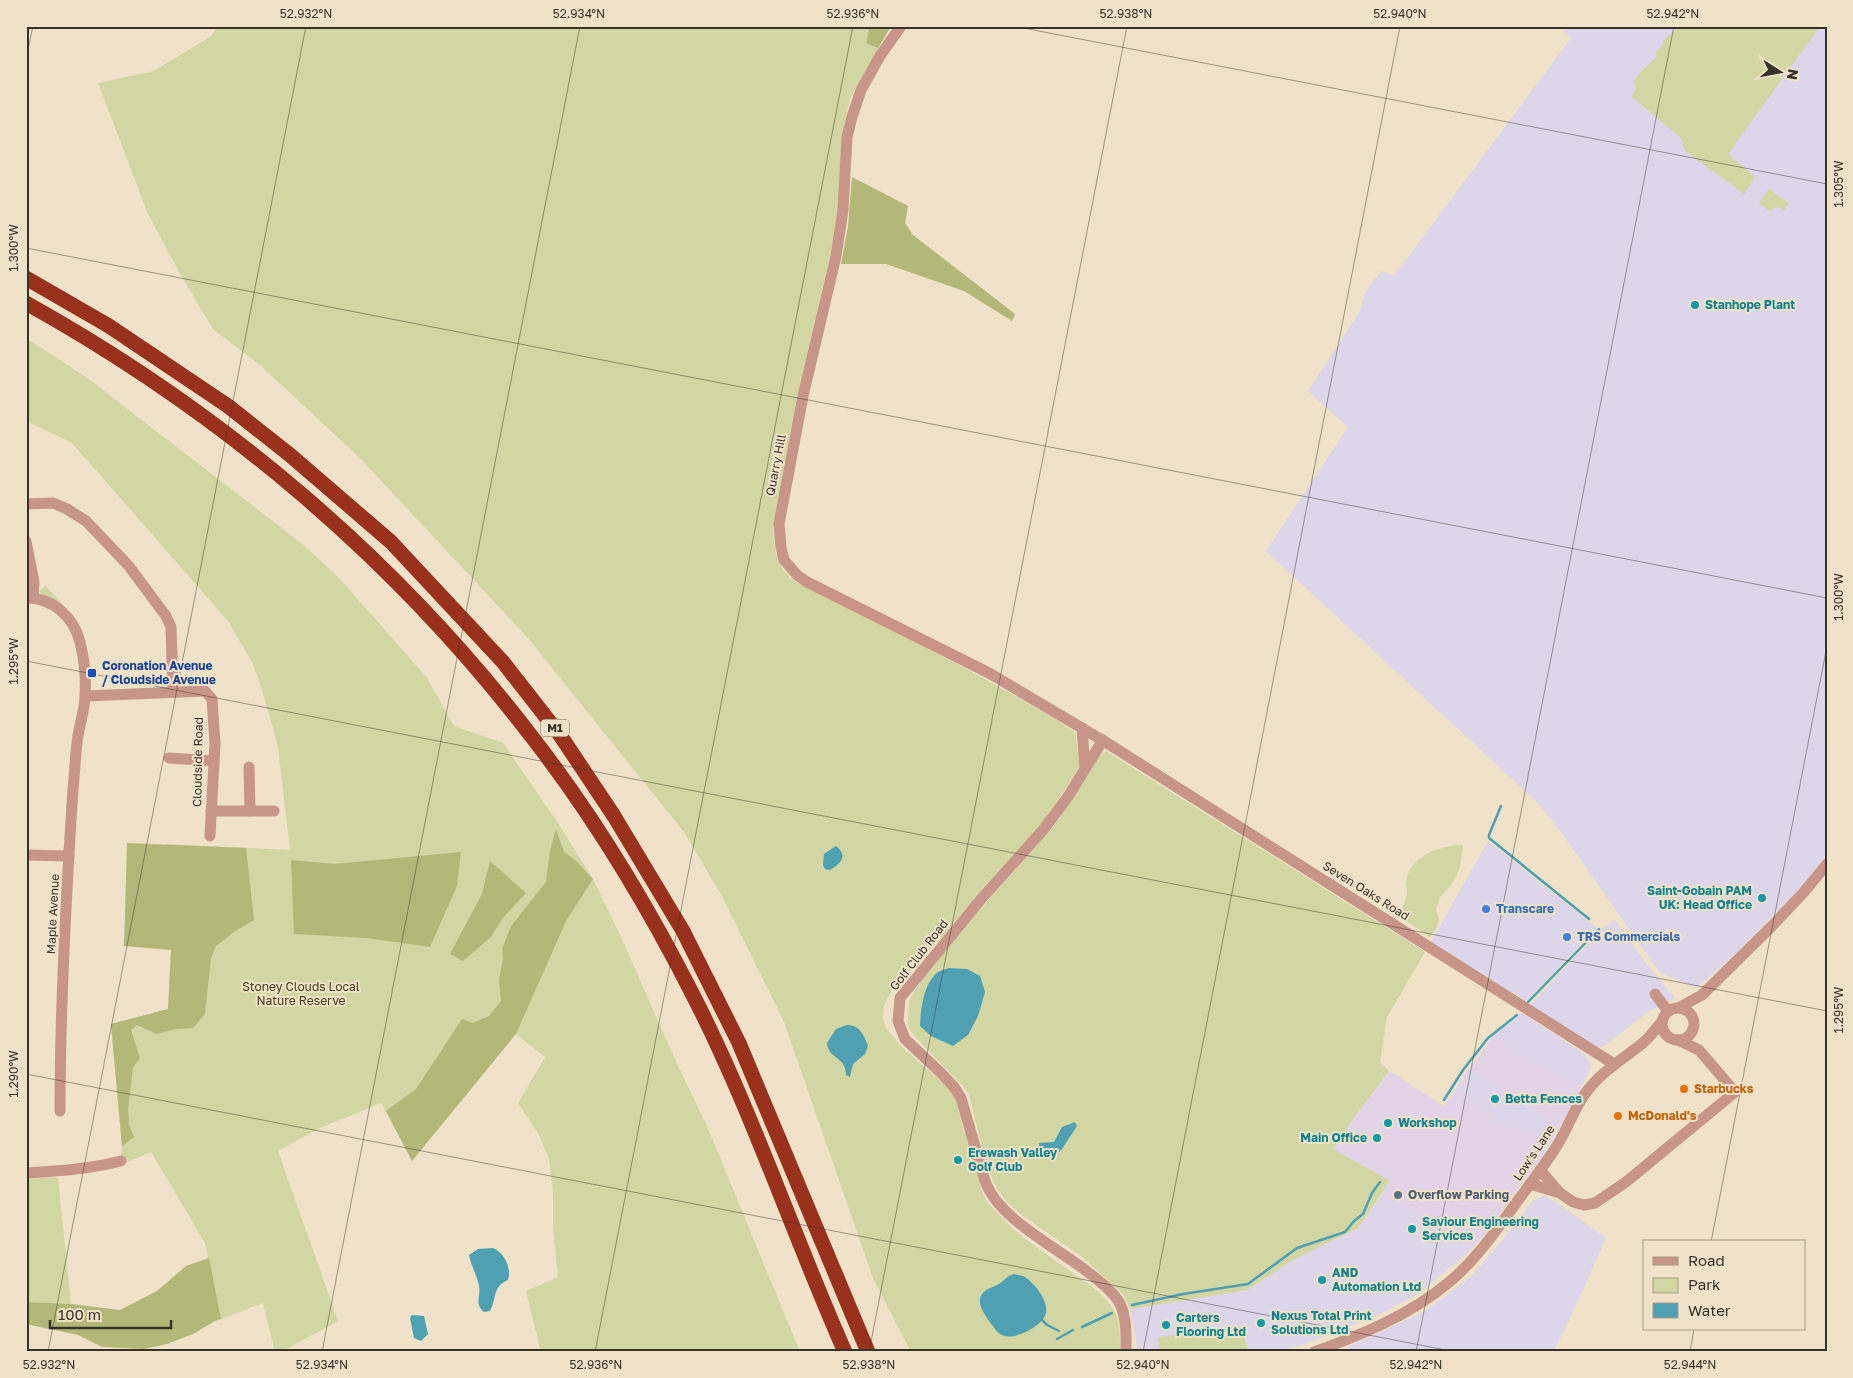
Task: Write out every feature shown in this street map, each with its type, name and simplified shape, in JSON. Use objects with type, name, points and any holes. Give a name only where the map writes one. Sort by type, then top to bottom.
[{"type":"highway","name":"M1","points":[[26,278],[109,326],[228,406],[290,455],[391,542],[503,662],[566,743],[619,824],[682,930],[743,1052],[868,1352]]},
{"type":"highway","name":"M1","points":[[26,303],[67,326],[172,393],[301,493],[350,536],[403,589],[487,681],[532,736],[565,782],[622,870],[657,928],[694,998],[742,1103],[845,1352]]},
{"type":"street","name":"Quarry Hill","points":[[901,26],[880,56],[861,90],[848,137],[843,210],[836,256],[803,396],[779,524],[784,560],[797,575],[807,582],[989,673],[1103,740]]},
{"type":"street","points":[[26,504],[53,503],[67,509],[86,521],[128,565],[166,616],[171,627],[173,692]]},
{"type":"street","points":[[26,541],[34,582],[30,598]]},
{"type":"street","name":"Maple Avenue","points":[[30,598],[46,601],[56,607],[68,618],[75,628],[82,651],[86,696],[78,733],[69,856],[62,1013],[66,1095],[60,1111]]},
{"type":"street","name":"Cloudside Road","points":[[86,696],[205,691],[211,696],[214,728],[210,836]]},
{"type":"street","points":[[1082,728],[1086,768]]},
{"type":"street","name":"Golf Club Road","points":[[1103,740],[1044,829],[982,898],[900,998],[898,1021],[905,1039],[954,1086],[961,1098],[988,1190],[996,1201],[1037,1236],[1088,1271],[1117,1299],[1125,1320],[1126,1352]]},
{"type":"street","name":"Seven Oaks Road","points":[[1103,740],[1614,1064]]},
{"type":"street","points":[[169,758],[213,761]]},
{"type":"street","points":[[249,766],[250,811]]},
{"type":"street","points":[[211,812],[274,811]]},
{"type":"street","points":[[26,854],[69,856]]},
{"type":"street","points":[[1655,994],[1668,1011],[1702,995],[1771,927],[1827,864]]},
{"type":"street","points":[[1699,1050],[1693,1016],[1702,995]]},
{"type":"street","points":[[1680,1007],[1693,1016]]},
{"type":"street","name":"Low's Lane","points":[[1314,1352],[1397,1317],[1426,1300],[1448,1283],[1482,1250],[1540,1170],[1569,1126],[1584,1095],[1596,1080],[1645,1041],[1662,1022],[1668,1011]]},
{"type":"street","points":[[1530,1184],[1560,1193],[1580,1205],[1600,1201],[1626,1182],[1735,1092],[1699,1050],[1673,1038],[1663,1030],[1662,1022]]},
{"type":"street","name":"Low's Lane","points":[[1645,1041],[1688,1037],[1694,1030]]},
{"type":"street","points":[[26,1173],[61,1171],[108,1164],[121,1160]]},
{"type":"street","points":[[1540,1170],[1560,1193]]},
{"type":"shaded area","points":[[1559,26],[1827,26],[1827,854],[1800,888],[1729,960],[1697,987],[1660,973],[1561,832],[1539,804],[1266,551],[1348,427],[1308,391],[1360,311],[1366,291],[1381,271],[1394,276],[1571,38]]},
{"type":"shaded area","points":[[1488,841],[1597,928],[1526,1001],[1431,942]]},
{"type":"shaded area","points":[[1614,919],[1649,967],[1675,998],[1648,1012],[1603,1047],[1596,1047],[1530,1005],[1600,931]]},
{"type":"shaded area","points":[[1522,1013],[1586,1055],[1591,1067],[1582,1086],[1530,1061],[1492,1037]]},
{"type":"shaded area","points":[[1492,1037],[1530,1061],[1582,1086],[1577,1101],[1559,1128],[1469,1069]]},
{"type":"shaded area","points":[[1469,1069],[1559,1128],[1546,1151],[1545,1141],[1530,1132],[1502,1125],[1492,1115],[1455,1090]]},
{"type":"shaded area","points":[[1389,1071],[1444,1106],[1455,1090],[1492,1115],[1502,1125],[1530,1132],[1545,1141],[1546,1151],[1471,1250],[1382,1194],[1389,1181],[1333,1149]]},
{"type":"shaded area","points":[[1382,1194],[1471,1250],[1420,1293],[1374,1317],[1302,1345],[1276,1352],[1249,1352],[1240,1326],[1158,1338],[1159,1342],[1137,1346],[1130,1309],[1247,1290],[1293,1260],[1358,1228]]},
{"type":"shaded area","points":[[1544,1196],[1606,1238],[1553,1352],[1343,1352],[1350,1346],[1423,1312],[1442,1299],[1470,1277],[1497,1247],[1533,1200]]},
{"type":"shaded area","points":[[1159,1342],[1160,1352],[1135,1352],[1137,1346]]},
{"type":"green space","points":[[218,26],[891,26],[850,98],[841,144],[840,195],[832,247],[796,402],[773,529],[774,544],[781,565],[796,582],[972,672],[1075,732],[1080,766],[1049,814],[1037,831],[986,884],[944,935],[893,988],[884,1006],[883,1019],[886,1028],[902,1047],[955,1096],[964,1133],[970,1132],[977,1173],[987,1202],[1024,1238],[1099,1292],[1112,1307],[1118,1319],[1120,1352],[911,1352],[873,1278],[784,1022],[723,898],[684,832],[527,637],[360,458],[260,365],[213,329],[183,279],[148,214],[98,83],[154,71],[210,37]]},
{"type":"green space","points":[[870,26],[891,26],[878,48],[866,43]]},
{"type":"green space","points":[[1820,26],[1728,154],[1755,177],[1744,194],[1685,151],[1681,138],[1631,96],[1636,89],[1634,82],[1637,76],[1656,57],[1656,52],[1664,43],[1663,41],[1678,27]]},
{"type":"green space","points":[[852,177],[908,206],[905,223],[913,235],[1015,314],[1012,321],[964,291],[886,264],[841,264],[848,226]]},
{"type":"green space","points":[[1769,189],[1789,203],[1784,210],[1777,208],[1770,211],[1759,203]]},
{"type":"green space","name":"Stoney Clouds Local Nature Reserve","points":[[26,338],[86,377],[306,547],[341,580],[427,678],[454,726],[503,743],[558,823],[593,879],[707,1126],[800,1352],[541,1352],[526,1291],[558,1277],[553,1229],[553,1195],[549,1158],[538,1133],[518,1103],[545,1057],[516,1034],[412,1161],[381,1103],[320,1128],[278,1151],[338,1321],[281,1352],[275,1352],[263,1303],[221,1319],[205,1243],[151,1152],[120,1165],[122,1146],[111,1024],[168,1009],[171,950],[165,949],[166,844],[290,850],[278,747],[260,683],[252,662],[228,621],[72,443],[26,421]]},
{"type":"green space","points":[[46,586],[63,605],[61,606],[40,593],[39,591]]},
{"type":"green space","points":[[1106,751],[1425,952],[1387,1017],[1380,1062],[1389,1071],[1333,1149],[1390,1181],[1358,1228],[1293,1260],[1247,1290],[1130,1309],[1124,1295],[1081,1256],[1019,1213],[1005,1200],[990,1174],[969,1094],[915,1037],[909,1029],[908,1019],[910,998],[923,978],[956,937],[1054,826],[1100,755]]},
{"type":"green space","points":[[556,829],[564,852],[574,859],[593,879],[567,919],[516,1034],[412,1161],[386,1111],[416,1089],[462,1019],[473,1023],[489,1016],[501,1001],[499,980],[503,958],[502,949],[511,926],[546,882],[550,850]]},
{"type":"green space","points":[[127,843],[246,848],[254,920],[216,946],[211,958],[205,1014],[193,1028],[176,1029],[157,1034],[137,1025],[131,1030],[140,1058],[133,1067],[128,1109],[129,1125],[134,1137],[122,1146],[111,1024],[168,1009],[171,950],[124,946]]},
{"type":"green space","points":[[1456,845],[1463,846],[1460,867],[1449,888],[1440,897],[1436,909],[1439,920],[1437,927],[1430,937],[1399,916],[1406,897],[1408,874],[1412,867],[1424,856]]},
{"type":"green space","points":[[461,852],[457,886],[430,947],[366,938],[294,934],[291,860],[334,864]]},
{"type":"green space","points":[[490,861],[526,893],[502,919],[491,937],[463,961],[450,954],[482,894]]},
{"type":"green space","points":[[26,1178],[58,1178],[71,1304],[26,1302]]},
{"type":"green space","points":[[209,1258],[221,1319],[193,1334],[167,1344],[144,1349],[102,1347],[78,1335],[26,1324],[26,1302],[71,1304],[120,1310],[157,1291],[186,1266]]},
{"type":"green space","points":[[1240,1326],[1249,1352],[1160,1352],[1158,1337]]},
{"type":"water","points":[[836,846],[842,853],[842,860],[830,870],[825,869],[823,865],[824,854]]},
{"type":"water","points":[[949,968],[967,969],[980,976],[985,992],[978,1016],[968,1035],[953,1046],[931,1036],[920,1026],[922,1005],[929,983],[938,972]]},
{"type":"water","points":[[847,1025],[858,1029],[868,1046],[865,1054],[853,1064],[850,1077],[846,1075],[843,1064],[831,1052],[827,1043],[836,1029]]},
{"type":"water","points":[[1075,1122],[1077,1126],[1056,1155],[1039,1146],[1039,1143],[1054,1142],[1062,1127]]},
{"type":"water","points":[[493,1248],[504,1257],[509,1275],[508,1280],[497,1289],[490,1311],[484,1312],[479,1306],[479,1286],[469,1255],[478,1249]]},
{"type":"water","points":[[1014,1274],[1024,1276],[1033,1284],[1044,1300],[1046,1311],[1042,1320],[1026,1332],[1007,1336],[998,1333],[989,1321],[980,1304],[980,1300],[983,1293],[988,1289],[998,1285]]},
{"type":"water","points":[[412,1315],[424,1316],[428,1334],[421,1341],[414,1338],[410,1318]]},
{"type":"waterway","points":[[1501,806],[1489,838],[1589,919]]},
{"type":"waterway","points":[[1528,1002],[1599,929]]},
{"type":"waterway","points":[[1444,1100],[1463,1070],[1488,1038],[1517,1015]]},
{"type":"waterway","points":[[1132,1305],[1183,1294],[1248,1284],[1297,1248],[1345,1232],[1363,1214],[1372,1193],[1380,1182]]},
{"type":"waterway","points":[[1082,1327],[1112,1313]]},
{"type":"waterway","points":[[1042,1320],[1059,1331]]},
{"type":"waterway","points":[[1057,1339],[1073,1330]]},
{"type":"place","name":"Stanhope Plant","points":[[1695,305]]},
{"type":"place","name":"Coronation Avenue / Cloudside Avenue","points":[[92,673]]},
{"type":"place","name":"Saint-Gobain PAM UK: Head Office","points":[[1762,898]]},
{"type":"place","name":"Transcare","points":[[1486,909]]},
{"type":"place","name":"TRS Commercials","points":[[1567,937]]},
{"type":"place","name":"Starbucks","points":[[1684,1089]]},
{"type":"place","name":"Betta Fences","points":[[1495,1099]]},
{"type":"place","name":"McDonald's","points":[[1618,1116]]},
{"type":"place","name":"Workshop","points":[[1388,1123]]},
{"type":"place","name":"Main Office","points":[[1377,1138]]},
{"type":"place","name":"Erewash Valley Golf Club","points":[[958,1160]]},
{"type":"place","name":"Overflow Parking","points":[[1398,1195]]},
{"type":"place","name":"Saviour Engineering Services","points":[[1412,1229]]},
{"type":"place","name":"AND Automation Ltd","points":[[1322,1280]]},
{"type":"place","name":"Nexus Total Print Solutions Ltd","points":[[1261,1323]]},
{"type":"place","name":"Carters Flooring Ltd","points":[[1166,1325]]}]
